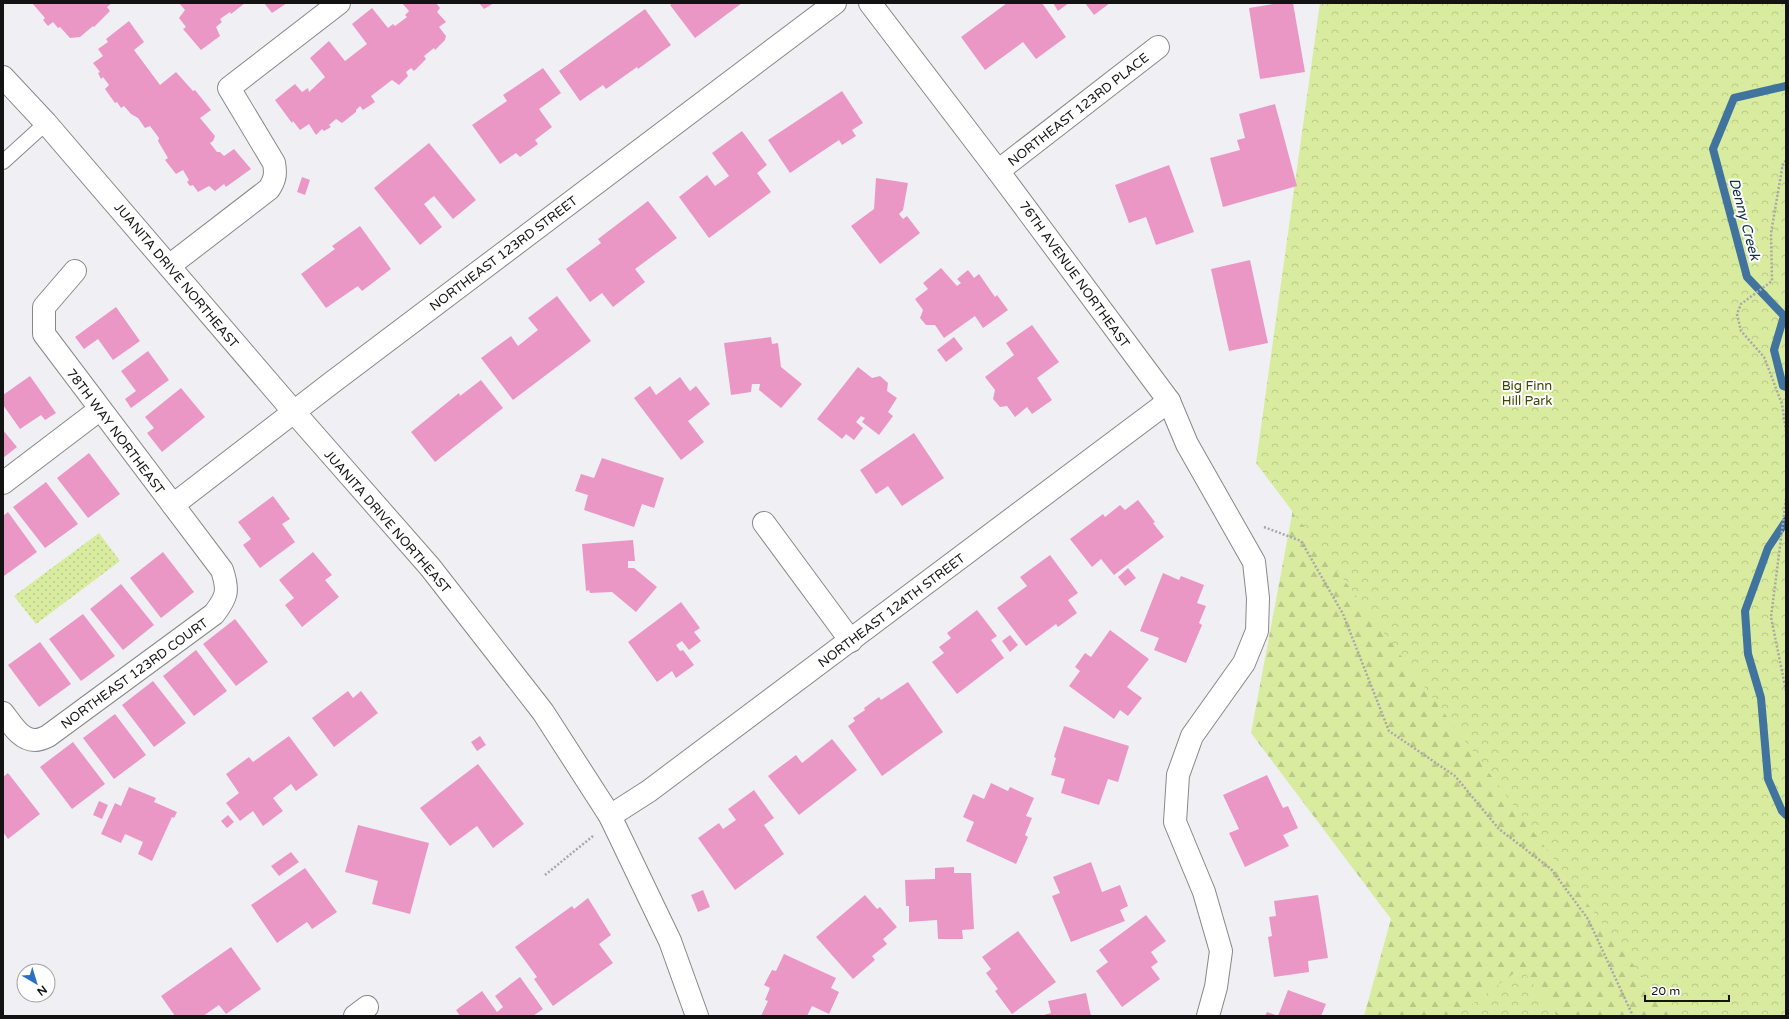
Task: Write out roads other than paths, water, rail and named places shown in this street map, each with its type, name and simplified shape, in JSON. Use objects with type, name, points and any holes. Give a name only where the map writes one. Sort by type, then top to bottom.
[{"type":"street","points":[[169,266],[269,189],[274,181],[276,172],[274,163],[228,88],[339,3]]},
{"type":"street","name":"NORTHEAST 123RD STREET","points":[[173,505],[835,3]]},
{"type":"street","name":"76TH AVENUE NORTHEAST","points":[[870,3],[998,171],[1169,401],[1187,444],[1254,562],[1258,598],[1257,631],[1244,663],[1192,736],[1178,776],[1175,822],[1204,892],[1221,951],[1216,987],[1208,1016]]},
{"type":"street","name":"NORTHEAST 123RD PLACE","points":[[998,171],[1158,47]]},
{"type":"street","name":"JUANITA DRIVE NORTHEAST","points":[[3,77],[46,123],[435,574],[543,712],[610,816],[670,941],[697,1016]]},
{"type":"street","name":"78TH WAY NORTHEAST","points":[[75,271],[44,307],[44,334],[222,570],[227,584],[226,590]]},
{"type":"street","name":"NORTHEAST 124TH STREET","points":[[610,816],[649,792],[1169,401]]},
{"type":"street","points":[[3,483],[100,410]]},
{"type":"street","points":[[764,523],[851,641]]},
{"type":"street","name":"NORTHEAST 123RD COURT","points":[[3,713],[14,728],[23,736],[35,740],[48,736],[214,614],[225,600],[226,590]]},
{"type":"lane","points":[[3,162],[46,123]]},
{"type":"waterway","name":"Denny Creek","points":[[1786,86],[1734,98],[1713,149],[1747,277],[1784,316],[1774,350],[1783,386],[1786,387]]},
{"type":"waterway","name":"Denny Creek","points":[[1786,521],[1768,548],[1745,611],[1748,654],[1761,698],[1768,779],[1782,811],[1786,815]]},
{"type":"park label","name":"Big Finn Hill Park","points":[[1527,392]]}]
